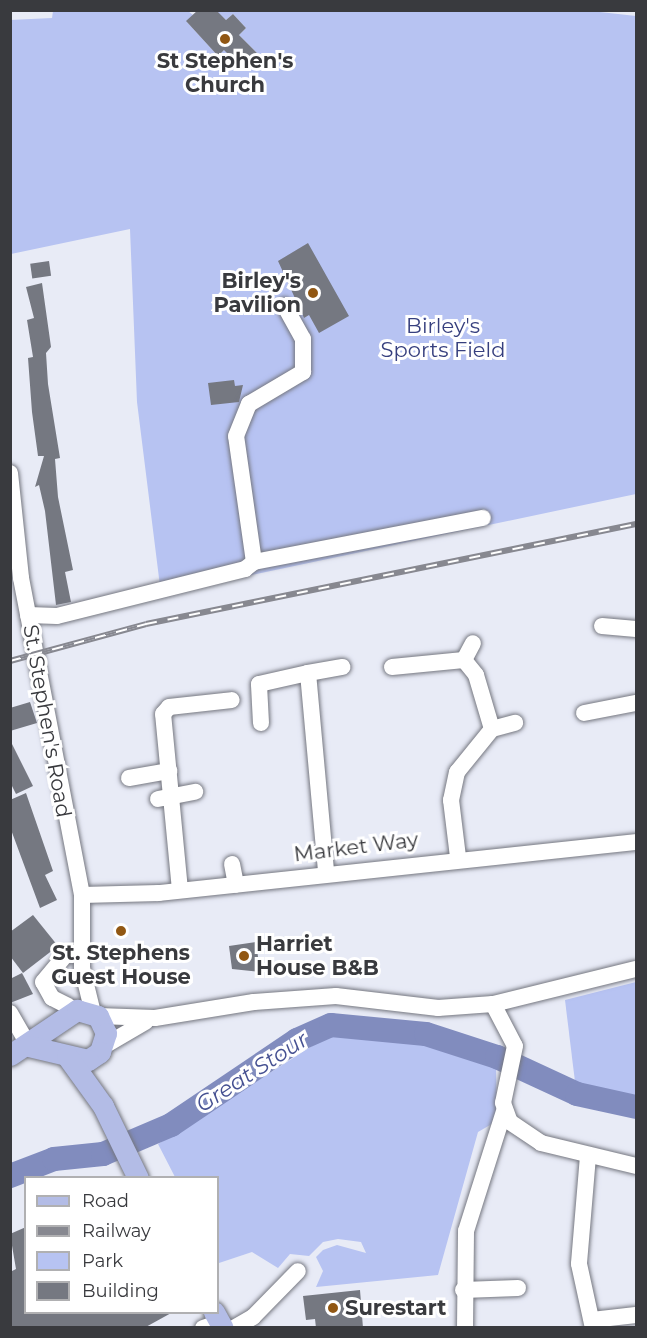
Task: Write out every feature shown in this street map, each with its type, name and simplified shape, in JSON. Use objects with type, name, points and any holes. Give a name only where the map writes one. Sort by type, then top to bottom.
[{"type":"main road","points":[[63,1014],[77,1010],[96,1014]]},
{"type":"main road","name":"St. Stephen's Road","points":[[20,1051],[63,1014]]},
{"type":"main road","name":"St. Stephen's Road","points":[[63,1014],[55,1037],[64,1054]]},
{"type":"main road","name":"St. Stephen's Road","points":[[96,1014],[106,1033],[102,1049],[103,1106]]},
{"type":"main road","points":[[20,1051],[64,1054],[88,1060],[102,1049]]},
{"type":"main road","points":[[64,1054],[103,1106],[137,1176]]},
{"type":"street","points":[[254,562],[236,436],[249,404],[303,372],[303,339],[285,306]]},
{"type":"street","name":"St. Stephen's Road","points":[[10,473],[13,538],[82,895],[82,961],[96,1014]]},
{"type":"street","points":[[28,615],[57,616],[245,569],[254,562],[483,518]]},
{"type":"street","points":[[602,626],[636,629]]},
{"type":"street","points":[[464,660],[473,643]]},
{"type":"street","points":[[392,667],[464,660]]},
{"type":"street","points":[[464,660],[476,675],[492,729]]},
{"type":"street","points":[[261,723],[259,684],[342,667]]},
{"type":"street","points":[[308,673],[326,872]]},
{"type":"street","points":[[180,890],[166,798],[169,771],[163,714],[169,707],[232,700]]},
{"type":"street","points":[[584,713],[636,703]]},
{"type":"street","points":[[458,857],[452,800],[457,772],[492,729],[515,723]]},
{"type":"street","points":[[129,778],[169,771]]},
{"type":"street","points":[[166,798],[195,792]]},
{"type":"street","name":"Market Way","points":[[82,895],[236,885],[458,857],[636,842]]},
{"type":"street","points":[[232,864],[236,885]]},
{"type":"street","points":[[63,1014],[43,982],[66,955],[82,961]]},
{"type":"street","name":"St. Stephen's Road","points":[[63,1014],[82,961]]},
{"type":"street","points":[[96,1014],[154,1018],[254,1002],[336,996],[438,1008],[493,1004],[522,1001],[636,969]]},
{"type":"street","points":[[465,1328],[463,1290],[466,1231],[504,1112],[505,1086],[515,1046],[522,1001]]},
{"type":"street","points":[[493,1004],[515,1046]]},
{"type":"street","points":[[10,1013],[20,1051]]},
{"type":"street","points":[[102,1049],[154,1018]]},
{"type":"street","points":[[504,1112],[532,1138],[588,1156],[636,1166]]},
{"type":"street","points":[[588,1156],[579,1264],[592,1324],[636,1315]]},
{"type":"street","points":[[219,1323],[253,1317],[298,1271]]},
{"type":"street","points":[[463,1290],[518,1288]]},
{"type":"green space","name":"Birley's Sports Field","points":[[582,10],[636,16],[636,494],[161,594],[137,402],[130,229],[11,254],[10,20],[52,18],[53,11],[188,11],[193,15],[187,22],[218,56],[224,50],[257,53],[239,35],[246,28],[233,14],[226,20],[216,11]]},
{"type":"green space","points":[[636,982],[636,1104],[576,1090],[565,1000]]},
{"type":"green space","points":[[350,1031],[401,1036],[496,1064],[497,1121],[478,1132],[438,1275],[316,1287],[323,1271],[316,1257],[323,1250],[337,1245],[366,1253],[361,1242],[338,1239],[323,1242],[309,1256],[290,1254],[278,1268],[252,1252],[219,1263],[219,1176],[174,1176],[158,1144],[323,1039]]},
{"type":"building","name":"St Stephen's Church","points":[[198,10],[216,10],[226,20],[233,14],[246,28],[239,35],[257,53],[242,68],[224,50],[218,56],[186,21]]},
{"type":"building","name":"Birley's Pavilion","points":[[308,243],[349,316],[319,333],[309,315],[304,318],[278,261]]},
{"type":"building","points":[[49,261],[51,276],[32,278],[30,264]]},
{"type":"building","points":[[42,283],[51,347],[46,353],[48,384],[60,458],[55,459],[58,497],[73,570],[65,572],[71,602],[56,605],[45,511],[39,485],[35,487],[44,456],[38,456],[28,358],[33,357],[27,320],[34,318],[26,287]]},
{"type":"building","points":[[234,380],[235,386],[243,385],[239,402],[211,405],[208,383]]},
{"type":"building","points":[[30,702],[37,723],[10,731],[10,708]]},
{"type":"building","points":[[10,740],[33,786],[16,794],[10,782]]},
{"type":"building","points":[[26,793],[53,871],[45,875],[57,900],[40,908],[10,827],[10,800]]},
{"type":"building","points":[[33,915],[58,946],[23,973],[10,956],[10,932]]},
{"type":"building","name":"Harriet House B&B","points":[[256,942],[260,972],[232,969],[229,946]]},
{"type":"building","points":[[22,973],[33,994],[10,1003],[10,979]]},
{"type":"building","points":[[24,1228],[24,1314],[169,1314],[144,1328],[10,1328],[10,1272],[16,1269],[10,1234]]},
{"type":"building","name":"Surestart","points":[[360,1290],[363,1328],[316,1328],[315,1319],[306,1320],[303,1296]]},
{"type":"waterway","name":"Great Stour","points":[[10,1176],[54,1159],[103,1154],[171,1125],[297,1040],[331,1025],[426,1034],[497,1057],[577,1094],[636,1107]]},
{"type":"railway","points":[[10,661],[146,624],[636,524]]},
{"type":"place","name":"St Stephen's Church","points":[[225,39]]},
{"type":"place","name":"Birley's Pavilion","points":[[313,293]]},
{"type":"place","name":"St. Stephens Guest House","points":[[121,931]]},
{"type":"place","name":"Harriet House B&B","points":[[244,956]]},
{"type":"place","name":"Surestart","points":[[333,1308]]}]
